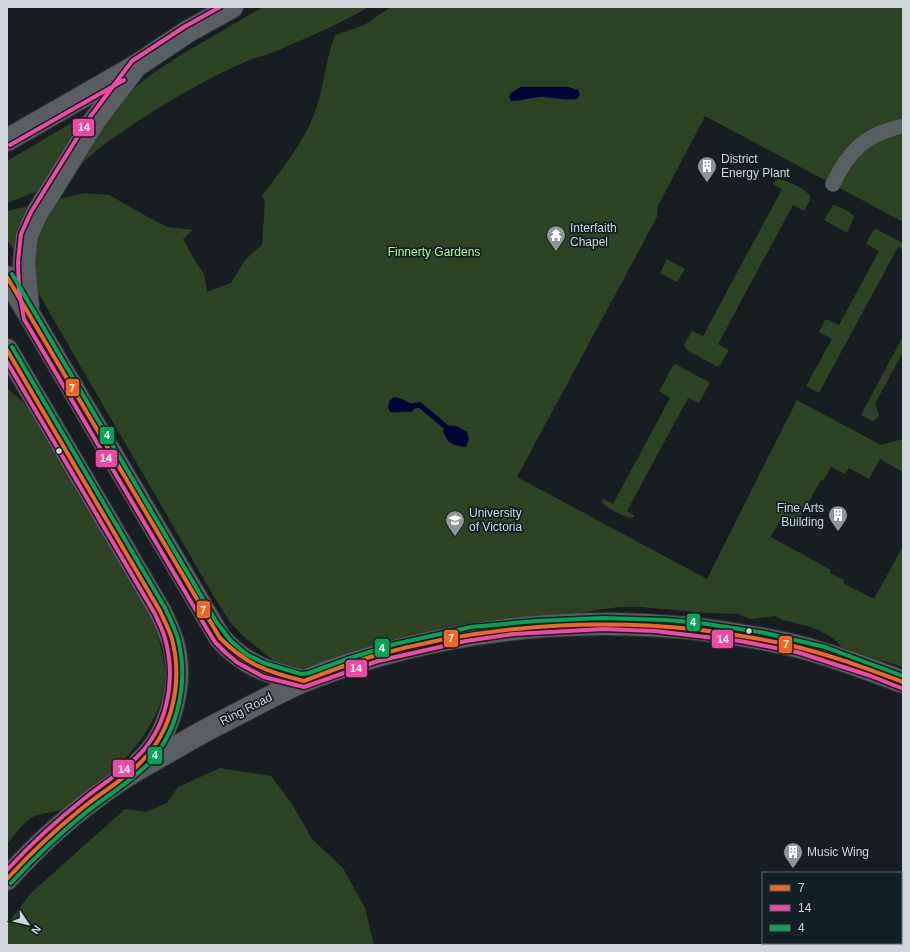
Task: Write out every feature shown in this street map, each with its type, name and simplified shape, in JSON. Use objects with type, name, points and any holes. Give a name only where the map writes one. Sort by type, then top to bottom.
[{"type":"street","points":[[8,139],[136,66],[187,32],[232,7]]},
{"type":"street","points":[[29,316],[24,262],[27,236],[36,215],[95,120],[136,66]]},
{"type":"street","points":[[832,184],[845,160],[866,140],[879,133],[903,126]]},
{"type":"street","points":[[7,277],[220,638],[235,653],[253,665],[266,671],[304,680]]},
{"type":"street","points":[[7,350],[14,371],[160,611],[173,644],[176,676],[172,707],[168,722],[152,749],[142,761],[115,783]]},
{"type":"street","name":"Ring Road","points":[[7,879],[19,865],[89,802],[115,783],[199,734],[304,680],[376,655],[466,635],[514,628],[563,624],[616,623],[701,630],[742,635],[798,646],[903,682]]},
{"type":"green space","points":[[263,7],[369,7],[326,29],[278,50],[252,59],[192,88],[149,114],[111,140],[89,157],[76,171],[121,99],[152,74],[184,53]]},
{"type":"green space","name":"Finnerty Gardens","points":[[391,7],[903,7],[903,222],[705,116],[658,206],[657,217],[517,477],[707,579],[797,400],[881,445],[903,439],[903,472],[880,459],[869,479],[849,468],[845,474],[831,467],[823,481],[821,480],[796,525],[782,517],[771,537],[831,570],[830,573],[844,580],[843,583],[874,599],[903,546],[903,667],[844,649],[833,638],[814,628],[783,620],[775,616],[750,619],[738,614],[640,607],[619,607],[564,615],[311,668],[291,667],[280,664],[270,658],[243,636],[230,622],[7,239],[7,211],[85,193],[109,195],[168,227],[192,230],[183,239],[204,274],[207,292],[231,283],[245,260],[262,245],[265,202],[262,196],[291,157],[314,115],[335,35],[364,25]]},
{"type":"green space","points":[[87,114],[45,188],[7,203],[7,161]]},
{"type":"green space","points":[[779,179],[792,183],[803,190],[810,195],[810,200],[804,211],[793,205],[718,344],[729,350],[721,364],[716,366],[687,350],[684,345],[692,331],[703,336],[782,189],[773,184]]},
{"type":"green space","points":[[833,205],[845,209],[854,217],[847,233],[824,220]]},
{"type":"green space","points":[[876,229],[903,243],[903,249],[898,247],[819,393],[806,386],[832,339],[819,332],[826,319],[839,325],[879,251],[866,244],[873,231]]},
{"type":"green space","points":[[667,259],[685,269],[677,282],[660,273]]},
{"type":"green space","points":[[903,336],[903,352],[875,404],[879,415],[872,421],[861,415]]},
{"type":"green space","points":[[675,364],[709,382],[709,385],[699,403],[688,398],[627,511],[635,516],[632,518],[624,516],[602,503],[603,499],[613,504],[670,398],[659,391]]},
{"type":"green space","points":[[7,388],[25,404],[150,615],[160,644],[165,674],[159,706],[153,721],[134,749],[123,761],[99,783],[67,807],[32,818],[24,824],[7,844]]},
{"type":"green space","points":[[220,768],[271,776],[292,804],[312,839],[343,868],[365,908],[374,945],[7,945],[7,924],[31,893],[125,809],[146,812],[167,803],[178,787]]},
{"type":"shaded area","points":[[521,87],[568,87],[578,90],[580,95],[577,99],[542,97],[511,101],[509,97],[511,93]]},
{"type":"shaded area","points":[[394,397],[412,404],[414,409],[412,412],[390,412],[388,407],[389,401]]},
{"type":"shaded area","points":[[447,425],[457,426],[467,432],[469,439],[466,447],[448,441],[443,430]]},
{"type":"waterway","points":[[413,406],[420,405],[446,427]]},
{"type":"transit line","name":"14","points":[[220,7],[184,27],[132,61],[90,117],[31,212],[21,234],[18,262],[19,290],[24,319],[215,642],[238,663],[264,677],[304,687],[378,661],[466,641],[514,634],[604,629],[655,631],[740,641],[797,652],[871,676],[901,688]]},
{"type":"transit line","name":"14","points":[[10,145],[124,80]]},
{"type":"transit line","name":"4","points":[[12,274],[217,623],[231,641],[246,654],[264,663],[301,674],[309,673],[395,644],[471,627],[536,621],[602,618],[667,620],[700,623],[765,633],[825,647],[903,676]]},
{"type":"transit line","name":"7","points":[[7,277],[220,638],[239,655],[249,661],[269,671],[304,681]]},
{"type":"transit line","name":"4","points":[[11,883],[65,830],[139,773],[157,753],[166,739],[173,723],[178,707],[182,673],[178,639],[165,608],[12,347]]},
{"type":"transit line","name":"7","points":[[7,350],[160,611],[172,639],[176,671],[176,688],[173,704],[168,720],[153,749],[128,774],[70,818],[52,834],[7,879]]},
{"type":"transit line","name":"14","points":[[7,362],[155,614],[165,638],[169,657],[170,673],[169,688],[162,718],[156,732],[147,745],[125,768],[91,793],[54,824],[7,870]]},
{"type":"transit line","name":"7","points":[[304,681],[377,655],[457,637],[538,627],[619,625],[660,626],[701,630],[767,640],[832,657],[903,682]]},
{"type":"place","name":"District Energy Plant","points":[[707,183]]},
{"type":"place","name":"Interfaith Chapel","points":[[556,252]]},
{"type":"place","name":"Fine Arts Building","points":[[838,532]]},
{"type":"place","name":"University of Victoria","points":[[455,537]]},
{"type":"place","name":"Music Wing","points":[[793,869]]}]
